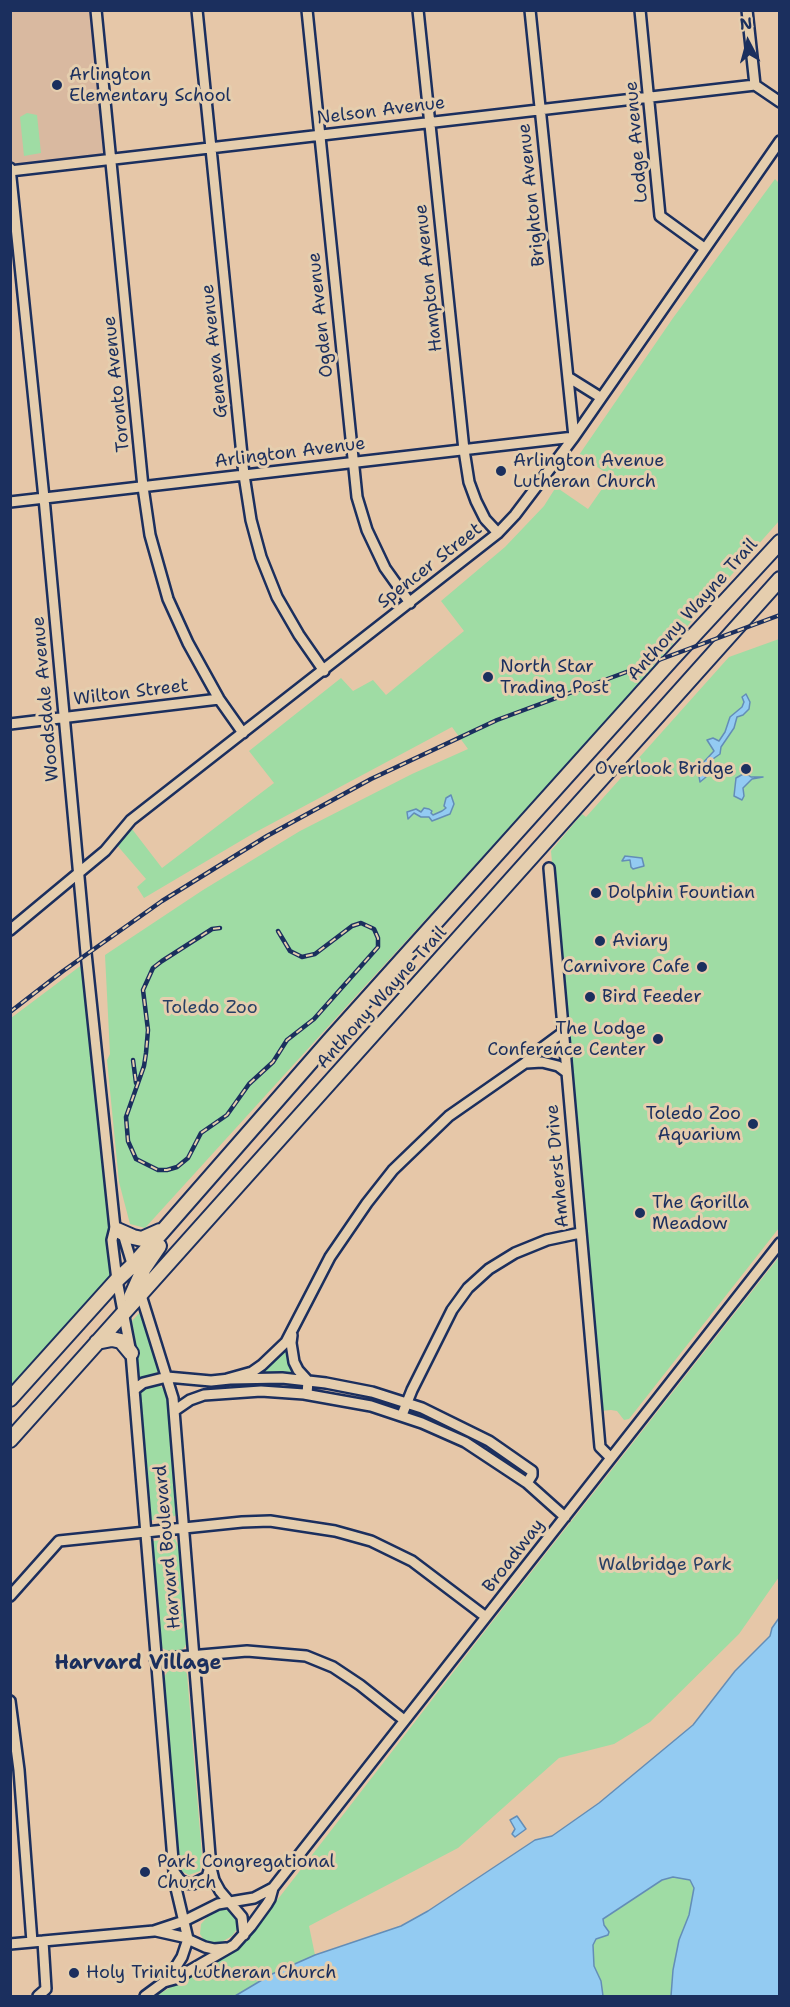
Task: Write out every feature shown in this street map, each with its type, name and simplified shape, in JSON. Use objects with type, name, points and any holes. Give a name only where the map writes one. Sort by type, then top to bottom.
[{"type":"highway","name":"Anthony Wayne Trail","points":[[10,1399],[133,1265],[640,695],[780,542]]},
{"type":"highway","name":"Anthony Wayne Trail","points":[[10,1440],[123,1313],[139,1288],[780,579]]},
{"type":"highway","points":[[139,1288],[144,1268],[160,1245],[195,1205],[213,1173]]},
{"type":"highway","points":[[116,1229],[142,1239],[164,1229]]},
{"type":"highway","points":[[98,1342],[112,1339],[121,1341],[130,1353]]},
{"type":"street","name":"Toronto Avenue","points":[[96,10],[143,487],[150,535],[168,599],[188,643],[219,699],[243,733]]},
{"type":"street","name":"Geneva Avenue","points":[[196,10],[244,475],[251,520],[261,557],[273,587],[299,635],[324,670]]},
{"type":"street","name":"Ogden Avenue","points":[[307,10],[357,496],[367,530],[385,568],[410,603]]},
{"type":"street","name":"Hampton Avenue","points":[[418,10],[464,450],[476,501],[485,519],[498,533]]},
{"type":"street","name":"Brighton Avenue","points":[[530,10],[574,437]]},
{"type":"street","name":"Lodge Avenue","points":[[640,10],[660,216],[704,248]]},
{"type":"street","points":[[747,10],[755,85],[780,102]]},
{"type":"street","name":"Nelson Avenue","points":[[11,170],[755,85]]},
{"type":"street","name":"Spencer Street","points":[[10,930],[105,851],[131,820],[498,533],[574,437],[780,141]]},
{"type":"street","name":"Woodsdale Avenue","points":[[11,170],[110,1194],[116,1229],[112,1240],[123,1313]]},
{"type":"street","points":[[568,377],[600,397]]},
{"type":"street","name":"Arlington Avenue","points":[[10,502],[574,437]]},
{"type":"street","name":"Wilton Street","points":[[10,724],[219,699]]},
{"type":"street","name":"Amherst Drive","points":[[549,868],[600,1447],[610,1457]]},
{"type":"street","points":[[224,1380],[252,1372],[278,1351],[292,1333],[330,1257],[393,1170],[448,1116],[525,1063],[562,1033]]},
{"type":"street","points":[[525,1063],[542,1062],[558,1066],[566,1072]]},
{"type":"street","name":"Woodsdale Avenue","points":[[116,1229],[124,1238],[139,1288]]},
{"type":"street","points":[[402,1415],[452,1310],[468,1288],[489,1269],[515,1253],[547,1240],[580,1233]]},
{"type":"street","name":"Broadway","points":[[244,1935],[270,1899],[273,1888],[780,1243]]},
{"type":"street","name":"Harvard Boulevard","points":[[139,1288],[173,1398],[211,1866],[214,1880],[228,1902],[238,1910],[242,1917],[244,1935]]},
{"type":"street","name":"Harvard Boulevard","points":[[123,1313],[134,1390],[144,1532],[174,1871],[177,1899],[184,1921]]},
{"type":"street","points":[[292,1333],[294,1362],[308,1381],[307,1394]]},
{"type":"street","points":[[134,1390],[143,1383],[167,1377],[193,1381],[272,1378],[348,1387],[406,1403],[449,1420],[510,1455],[532,1472],[527,1483]]},
{"type":"street","points":[[222,1393],[224,1380]]},
{"type":"street","points":[[174,1411],[190,1400],[222,1393],[261,1391],[307,1394],[347,1400],[402,1415],[465,1442],[527,1483],[565,1517]]},
{"type":"street","points":[[10,1596],[59,1541],[270,1521],[335,1531],[371,1541],[412,1561],[486,1617]]},
{"type":"street","points":[[155,1659],[247,1651],[306,1656],[333,1667],[404,1720]]},
{"type":"street","points":[[10,1701],[19,1770],[32,1942]]},
{"type":"street","points":[[174,1871],[180,1880],[186,1884],[193,1884],[207,1877],[211,1866]]},
{"type":"street","name":"Broadway","points":[[154,1931],[184,1921],[208,1908],[254,1898],[273,1888]]},
{"type":"street","points":[[145,1996],[164,1982],[182,1957],[188,1939],[184,1921]]},
{"type":"street","points":[[10,1944],[154,1931],[188,1939],[214,1949],[224,1949],[234,1945]]},
{"type":"street","points":[[164,1982],[175,1979],[234,1945],[244,1935]]},
{"type":"street","points":[[38,1996],[46,1989],[43,1941]]},
{"type":"shaded area","name":"Arlington Elementary School","points":[[10,11],[96,11],[111,159],[11,171]]},
{"type":"green space","points":[[27,113],[37,115],[41,153],[24,156],[20,117]]},
{"type":"green space","name":"Toledo Zoo","points":[[775,179],[779,183],[779,521],[703,607],[646,677],[145,1228],[130,1224],[119,1182],[107,1060],[110,1054],[105,955],[203,890],[300,831],[412,774],[468,749],[452,727],[254,833],[144,898],[137,887],[146,879],[116,844],[132,829],[162,868],[274,783],[249,751],[341,678],[353,691],[373,680],[386,695],[464,631],[441,601],[505,547],[544,506],[556,487],[588,509],[611,476],[579,455],[673,318]]},
{"type":"green space","points":[[779,639],[779,1228],[629,1419],[624,1420],[617,1411],[601,1411],[551,851],[582,814],[586,817],[729,657]]},
{"type":"green space","points":[[87,961],[117,1280],[11,1400],[11,1018]]},
{"type":"green space","name":"Walbridge Park","points":[[779,1257],[779,1577],[739,1634],[650,1722],[614,1744],[559,1758],[458,1848],[309,1926],[315,1955],[272,1974],[235,1996],[156,1996],[244,1943]]},
{"type":"green space","points":[[141,1311],[160,1371],[139,1380],[132,1321]]},
{"type":"green space","points":[[285,1350],[296,1374],[292,1376],[262,1373]]},
{"type":"green space","points":[[156,1383],[165,1390],[168,1397],[177,1511],[175,1516],[152,1520],[148,1516],[137,1396],[142,1388]]},
{"type":"green space","points":[[175,1539],[180,1549],[188,1639],[185,1647],[179,1652],[172,1653],[160,1647],[157,1642],[149,1549],[153,1541]]},
{"type":"green space","points":[[175,1666],[185,1670],[187,1674],[202,1856],[200,1871],[189,1875],[179,1867],[164,1677],[170,1668]]},
{"type":"green space","points":[[673,1877],[690,1880],[694,1888],[689,1915],[679,1940],[671,1996],[603,1996],[601,1981],[594,1966],[593,1945],[604,1925],[603,1919],[662,1880]]},
{"type":"green space","points":[[224,1909],[234,1913],[238,1923],[237,1929],[232,1936],[218,1944],[206,1943],[200,1934],[201,1924],[211,1913]]},
{"type":"water","points":[[746,694],[750,702],[749,709],[737,717],[734,728],[721,747],[720,754],[710,761],[706,777],[700,782],[699,767],[714,751],[707,740],[713,738],[719,741],[730,717],[742,707],[744,702],[742,697]]},
{"type":"water","points":[[745,773],[751,777],[763,777],[752,779],[743,788],[742,800],[734,796],[736,778]]},
{"type":"water","points":[[451,795],[454,804],[450,814],[432,821],[429,817],[421,817],[414,813],[408,819],[407,812],[416,809],[421,812],[424,808],[429,809],[433,815],[442,811],[446,808],[444,806],[446,798]]},
{"type":"water","points":[[625,856],[642,858],[644,866],[633,869],[630,860],[622,861]]},
{"type":"water","points":[[779,1618],[779,1996],[671,1996],[679,1940],[689,1915],[694,1888],[690,1880],[673,1877],[662,1880],[603,1919],[609,1932],[608,1935],[596,1939],[593,1945],[594,1966],[601,1981],[603,1996],[235,1996],[272,1974],[315,1955],[401,1926],[428,1911],[535,1840],[552,1836],[599,1803],[693,1725],[735,1671],[770,1636]]},
{"type":"water","points":[[517,1816],[526,1829],[515,1837],[512,1834],[515,1829],[510,1820]]},
{"type":"railway","points":[[10,1012],[63,971],[162,901],[267,836],[371,779],[497,720],[780,615]]},
{"type":"railway","points":[[220,928],[212,929],[153,968],[143,990],[148,1030],[146,1053],[144,1066],[126,1117],[128,1141],[136,1159],[158,1170],[177,1167],[188,1158],[201,1133],[227,1115],[249,1084],[273,1062],[287,1040],[314,1019],[378,947],[378,938],[374,929],[361,923],[352,926],[315,954],[302,957],[290,951],[278,931]]},
{"type":"railway","points":[[133,1060],[136,1083]]},
{"type":"place","name":"Arlington Elementary School","points":[[57,85]]},
{"type":"place","name":"Arlington Avenue Lutheran Church","points":[[501,471]]},
{"type":"place","name":"North Star Trading Post","points":[[488,677]]},
{"type":"place","name":"Overlook Bridge","points":[[746,769]]},
{"type":"place","name":"Dolphin Fountian","points":[[596,893]]},
{"type":"place","name":"Aviary","points":[[600,941]]},
{"type":"place","name":"Carnivore Cafe","points":[[702,967]]},
{"type":"place","name":"Bird Feeder","points":[[590,997]]},
{"type":"place","name":"The Lodge Conference Center","points":[[658,1039]]},
{"type":"place","name":"Toledo Zoo Aquarium","points":[[753,1124]]},
{"type":"place","name":"The Gorilla Meadow","points":[[640,1213]]},
{"type":"place","name":"Park Congregational Church","points":[[145,1872]]},
{"type":"place","name":"Holy Trinity Lutheran Church","points":[[74,1973]]},
{"type":"district","name":"Harvard Village","points":[[138,1664]]}]
